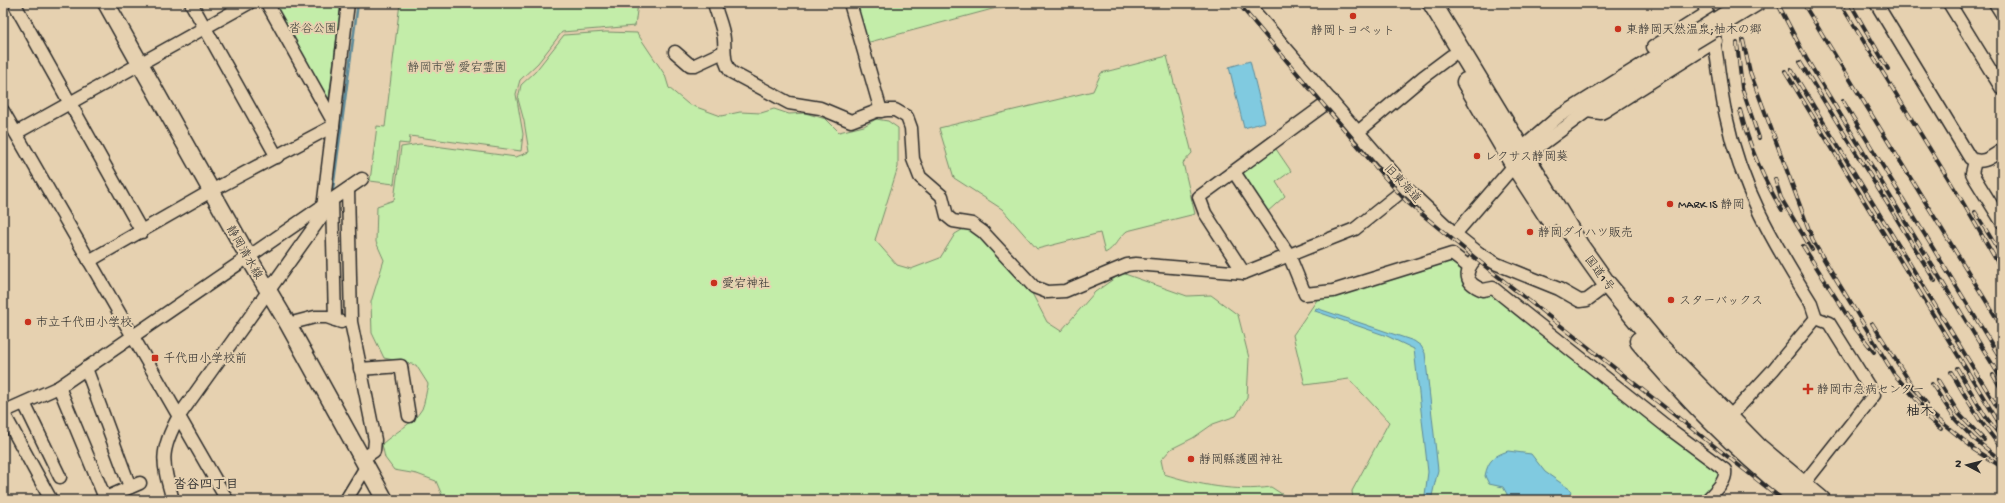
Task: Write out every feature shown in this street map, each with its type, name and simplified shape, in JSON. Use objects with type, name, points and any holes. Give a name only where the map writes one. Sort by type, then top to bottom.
[{"type":"highway","name":"国道1号","points":[[1420,3],[1451,56],[1519,159],[1606,283],[1724,422],[1750,458],[1801,493],[1821,500]]},
{"type":"highway","name":"国道1号","points":[[1432,3],[1519,159],[1599,290],[1616,314],[1665,373],[1724,422]]},
{"type":"main road","name":"静岡清水線","points":[[106,3],[267,291],[288,324],[385,500]]},
{"type":"street","points":[[14,3],[142,232]]},
{"type":"street","points":[[191,3],[278,157]]},
{"type":"street","points":[[16,133],[249,3]]},
{"type":"street","points":[[267,3],[333,124]]},
{"type":"street","points":[[335,320],[327,204],[333,124],[348,3]]},
{"type":"street","points":[[714,3],[724,39],[724,52],[727,66],[731,72],[789,103],[820,108],[851,121],[881,111],[895,110],[907,117],[910,123],[915,168],[926,184],[942,196],[947,216],[953,221],[972,224],[983,232],[1034,287],[1047,292],[1065,290],[1127,265],[1136,264],[1244,273],[1355,229],[1406,188]]},
{"type":"street","points":[[850,3],[881,111]]},
{"type":"street","name":"旧東海道","points":[[1246,3],[1406,188],[1455,234],[1480,254],[1497,264],[1559,289],[1580,301],[1587,300],[1599,290]]},
{"type":"street","points":[[1692,39],[1740,3]]},
{"type":"street","points":[[1455,234],[1519,159],[1533,151],[1585,106],[1692,39],[1760,3]]},
{"type":"street","points":[[1876,3],[1966,153],[1975,161],[1984,161],[2002,150]]},
{"type":"street","points":[[1949,3],[1997,71],[2002,89]]},
{"type":"street","points":[[1995,3],[2002,14]]},
{"type":"street","points":[[1585,106],[1586,90],[1589,87],[1705,8],[1716,41],[1726,116],[1741,171],[1760,217],[1811,303],[1816,318],[1813,325],[1724,422]]},
{"type":"street","points":[[1585,106],[1600,113],[1605,111],[1716,41]]},
{"type":"street","points":[[675,52],[690,65],[695,65],[724,52]]},
{"type":"street","points":[[1358,132],[1423,77],[1451,56]]},
{"type":"street","points":[[1244,273],[1205,214],[1199,197],[1331,100]]},
{"type":"street","points":[[3,111],[227,500]]},
{"type":"street","points":[[89,261],[142,232],[211,191],[278,157],[333,124]]},
{"type":"street","points":[[1975,161],[1972,172],[1974,177],[2002,222]]},
{"type":"street","points":[[1234,172],[1289,255],[1305,294],[1333,291],[1452,254],[1469,268]]},
{"type":"street","points":[[49,500],[3,412],[59,387],[362,179]]},
{"type":"street","points":[[346,500],[364,463],[374,451],[375,440],[351,322],[348,189]]},
{"type":"street","points":[[173,500],[163,462],[166,446],[179,416],[322,216],[327,204]]},
{"type":"street","points":[[1480,254],[1469,268],[1467,276],[1478,288],[1483,290],[1493,288],[1670,430],[1725,470],[1726,476],[1707,500]]},
{"type":"street","points":[[288,324],[315,317],[327,317],[335,320],[351,322]]},
{"type":"street","points":[[1801,493],[1874,395],[1829,323],[1816,318]]},
{"type":"street","points":[[360,369],[401,366],[409,416]]},
{"type":"street","points":[[59,387],[103,499],[135,485],[86,368]]},
{"type":"street","points":[[24,403],[60,476]]},
{"type":"green space","name":"沓谷公園","points":[[271,3],[341,3],[329,98],[325,98]]},
{"type":"green space","name":"静岡市営 愛宕霊園","points":[[400,3],[638,3],[635,26],[562,32],[538,63],[520,80],[516,94],[523,134],[521,151],[410,136],[409,144],[399,143],[394,184],[370,181],[377,126],[385,127]]},
{"type":"green space","points":[[856,3],[999,3],[1000,7],[866,43]]},
{"type":"green space","points":[[606,32],[637,33],[665,75],[669,88],[688,104],[721,116],[740,112],[761,113],[774,109],[789,114],[805,113],[826,119],[839,132],[864,126],[876,119],[888,121],[898,128],[898,167],[875,240],[897,265],[911,269],[940,258],[955,234],[972,224],[1023,276],[1047,322],[1061,331],[1095,292],[1122,273],[1187,296],[1211,295],[1238,315],[1249,358],[1247,398],[1236,416],[1213,424],[1193,438],[1171,449],[1161,460],[1164,474],[1204,484],[1231,488],[1244,489],[1271,487],[1291,500],[444,500],[436,481],[417,474],[394,470],[385,458],[382,444],[409,424],[422,409],[428,384],[416,365],[384,358],[372,333],[371,302],[384,260],[376,242],[377,206],[394,200],[401,147],[420,144],[516,157],[529,152],[524,121],[518,99],[521,85],[535,72],[564,35]]},
{"type":"green space","points":[[1167,56],[1192,153],[1183,163],[1195,214],[1127,231],[1105,253],[1100,233],[1037,249],[1002,209],[954,178],[939,128],[1093,91],[1101,73]]},
{"type":"green space","points":[[1271,148],[1276,149],[1291,171],[1276,182],[1285,196],[1266,213],[1240,171]]},
{"type":"green space","points":[[1451,261],[1721,476],[1700,500],[1353,500],[1352,491],[1389,422],[1349,379],[1305,385],[1293,335],[1319,297]]},
{"type":"water","points":[[1250,61],[1265,122],[1244,128],[1229,67]]},
{"type":"water","points":[[1316,308],[1414,341],[1421,346],[1425,353],[1438,470],[1431,500],[1428,500],[1425,495],[1428,472],[1414,349],[1387,336],[1315,311]]},
{"type":"water","points":[[1508,451],[1531,454],[1545,472],[1571,490],[1570,495],[1536,500],[1506,500],[1507,494],[1503,487],[1489,484],[1485,476],[1488,466],[1492,460],[1498,455]]},
{"type":"waterway","points":[[333,189],[358,3]]},
{"type":"railway","points":[[1238,3],[1407,202],[1491,271],[1783,500]]},
{"type":"railway","points":[[1803,3],[2002,327]]},
{"type":"railway","points":[[1840,3],[1962,201],[2002,270]]},
{"type":"railway","points":[[1850,3],[1888,69]]},
{"type":"railway","points":[[1779,6],[1806,58],[2002,380]]},
{"type":"railway","points":[[1743,40],[1750,72],[1814,243],[1894,374],[1923,407],[1978,452]]},
{"type":"railway","points":[[1737,43],[1742,88],[1759,138]]},
{"type":"railway","points":[[1800,62],[1935,281]]},
{"type":"railway","points":[[1791,69],[2002,415]]},
{"type":"railway","points":[[1785,71],[2002,428]]},
{"type":"railway","points":[[1843,101],[2002,361]]},
{"type":"railway","points":[[1740,110],[1757,162],[1782,210]]},
{"type":"railway","points":[[1775,179],[1781,198],[1812,250]]},
{"type":"railway","points":[[1975,212],[2002,256]]},
{"type":"railway","points":[[1803,246],[1855,328],[1874,352]]},
{"type":"railway","points":[[1872,323],[1913,387],[1927,404]]},
{"type":"railway","points":[[1957,368],[1985,416],[2002,438]]},
{"type":"railway","points":[[1951,372],[1979,419],[2002,449]]},
{"type":"railway","points":[[1993,375],[2002,390]]},
{"type":"railway","points":[[1938,380],[1959,414],[1984,440]]},
{"type":"railway","points":[[1932,384],[1955,419],[1973,438],[2002,461]]},
{"type":"railway","points":[[1915,407],[1941,429]]},
{"type":"railway","points":[[1973,449],[2002,467]]},
{"type":"place","name":"静岡トヨペット","points":[[1353,16]]},
{"type":"place","name":"東静岡天然温泉;柚木の郷","points":[[1618,29]]},
{"type":"place","name":"レクサス静岡葵","points":[[1477,156]]},
{"type":"place","name":"MARK IS 静岡","points":[[1670,204]]},
{"type":"place","name":"静岡ダイハツ販売","points":[[1530,232]]},
{"type":"place","name":"愛宕神社","points":[[714,283]]},
{"type":"place","name":"スターバックス","points":[[1671,300]]},
{"type":"place","name":"市立千代田小学校","points":[[28,322]]},
{"type":"place","name":"千代田小学校前","points":[[155,358]]},
{"type":"place","name":"静岡市急病センター","points":[[1808,389]]},
{"type":"place","name":"靜岡縣護國神社","points":[[1191,459]]},
{"type":"district","name":"柚木","points":[[1920,410]]},
{"type":"district","name":"沓谷四丁目","points":[[206,483]]}]
